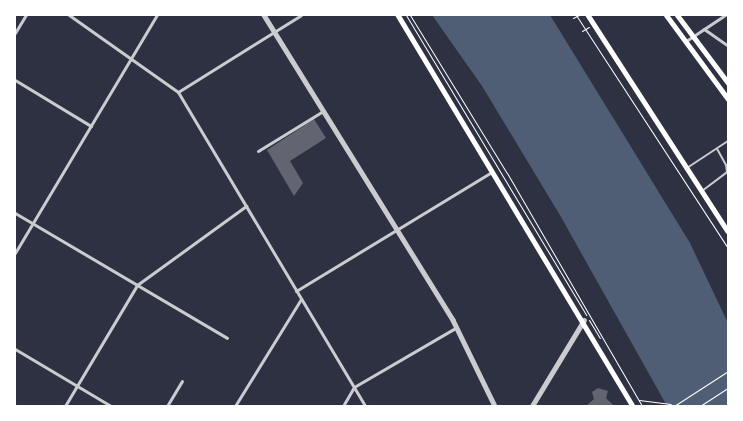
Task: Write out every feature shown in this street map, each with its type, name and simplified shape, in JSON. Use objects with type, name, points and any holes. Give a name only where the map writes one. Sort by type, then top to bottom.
[{"type":"main road","points":[[398,15],[584,320],[633,406]]},
{"type":"main road","points":[[666,15],[728,99]]},
{"type":"main road","points":[[677,15],[728,83]]},
{"type":"main road","points":[[590,16],[728,231]]},
{"type":"street","points":[[15,33],[26,15]]},
{"type":"street","points":[[69,15],[178,92],[366,406]]},
{"type":"street","points":[[15,253],[157,15]]},
{"type":"street","points":[[264,15],[457,327],[495,406]]},
{"type":"street","points":[[178,92],[301,15]]},
{"type":"street","points":[[686,41],[725,15]]},
{"type":"street","points":[[704,29],[728,46]]},
{"type":"street","points":[[15,80],[91,126]]},
{"type":"street","points":[[258,151],[324,110]]},
{"type":"street","points":[[296,291],[493,171]]},
{"type":"street","points":[[65,406],[137,285],[246,206]]},
{"type":"street","points":[[15,213],[226,338]]},
{"type":"street","points":[[235,406],[301,299]]},
{"type":"street","points":[[532,406],[584,320]]},
{"type":"street","points":[[343,406],[354,388],[457,327]]},
{"type":"street","points":[[15,348],[111,406]]},
{"type":"street","points":[[167,406],[182,381]]},
{"type":"lane","points":[[687,168],[728,141]]},
{"type":"lane","points":[[702,191],[727,172],[717,148]]},
{"type":"path","points":[[406,15],[494,159],[640,406]]},
{"type":"path","points":[[410,15],[507,173],[640,406]]},
{"type":"path","points":[[573,18],[577,15],[728,248]]},
{"type":"path","points":[[582,31],[594,25]]},
{"type":"path","points":[[488,163],[497,157]]},
{"type":"path","points":[[498,179],[507,173]]},
{"type":"path","points":[[674,406],[728,371]]},
{"type":"path","points":[[700,406],[728,388]]},
{"type":"path","points":[[638,400],[671,404]]},
{"type":"water","points":[[432,15],[550,15],[690,243],[728,323],[728,406],[667,406],[561,217],[482,86]]},
{"type":"building","points":[[314,119],[326,138],[290,161],[303,183],[294,196],[267,150]]},
{"type":"building","points":[[598,388],[608,391],[606,398],[614,406],[586,406],[594,399],[592,392]]}]
